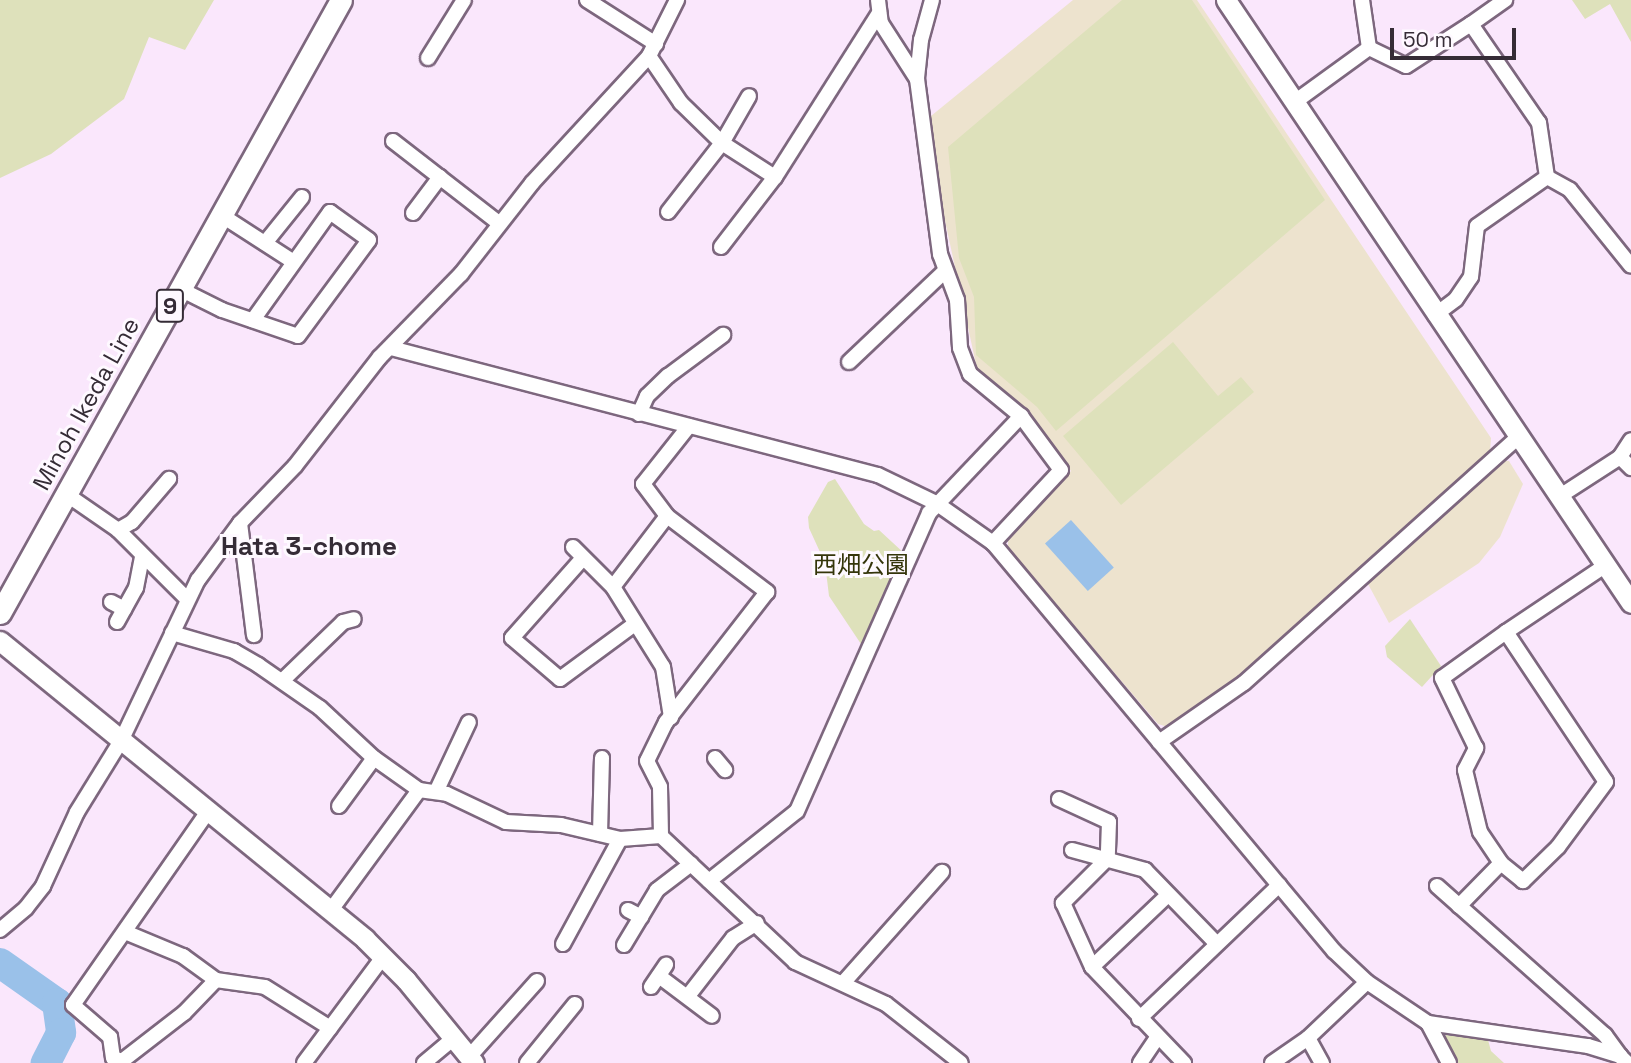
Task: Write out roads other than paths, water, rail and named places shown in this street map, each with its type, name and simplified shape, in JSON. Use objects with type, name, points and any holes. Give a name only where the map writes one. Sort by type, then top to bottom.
[{"type":"main road","name":"Minoh Ikeda Line","points":[[0,613],[341,0]]},
{"type":"street","points":[[428,58],[464,0]]},
{"type":"street","points":[[587,0],[652,50],[681,103],[722,143],[775,177]]},
{"type":"street","points":[[0,930],[26,908],[43,886],[109,755],[122,739],[186,598],[240,523],[295,466],[391,348],[500,224],[562,148],[606,107],[652,50],[677,0]]},
{"type":"street","points":[[932,0],[921,40],[917,79],[924,156],[945,271],[957,300],[960,348],[970,374],[1021,416],[1061,470],[993,543]]},
{"type":"street","points":[[1226,0],[1296,101],[1435,315],[1631,603]]},
{"type":"street","points":[[1362,0],[1369,48]]},
{"type":"street","points":[[1369,48],[1406,66],[1505,0]]},
{"type":"street","points":[[879,7],[881,23],[917,79]]},
{"type":"street","points":[[721,247],[775,177],[879,7]]},
{"type":"street","points":[[1471,24],[1539,123],[1547,177]]},
{"type":"street","points":[[1296,101],[1369,48]]},
{"type":"street","points":[[668,212],[722,143],[749,96]]},
{"type":"street","points":[[393,141],[500,224]]},
{"type":"street","points":[[413,213],[440,177]]},
{"type":"street","points":[[1435,315],[1456,299],[1471,277],[1477,226],[1547,177]]},
{"type":"street","points":[[1547,177],[1570,190],[1631,266]]},
{"type":"street","points":[[265,243],[302,197]]},
{"type":"street","points":[[180,289],[253,320],[298,336],[369,240],[330,212],[292,261],[253,320]]},
{"type":"street","points":[[221,215],[292,261]]},
{"type":"street","points":[[849,362],[945,271]]},
{"type":"street","points":[[639,414],[647,396],[723,335]]},
{"type":"street","points":[[391,348],[878,475],[936,503],[993,543],[1334,951],[1367,982],[1428,1023],[1588,1046],[1623,1059]]},
{"type":"street","points":[[709,881],[797,811],[936,503],[1021,416]]},
{"type":"street","points":[[689,426],[643,484],[667,516],[767,592],[671,717],[647,761],[660,788],[661,836],[757,923],[795,962],[886,1004],[961,1063]]},
{"type":"street","points":[[1159,742],[1244,683],[1518,437]]},
{"type":"street","points":[[1560,496],[1620,457],[1631,440]]},
{"type":"street","points":[[1620,457],[1631,468]]},
{"type":"street","points":[[118,530],[132,522],[169,479]]},
{"type":"street","points":[[66,494],[118,530],[186,598]]},
{"type":"street","points":[[613,587],[667,516]]},
{"type":"street","points":[[240,523],[254,635]]},
{"type":"street","points":[[635,624],[560,679],[512,638],[578,552],[613,587],[663,667],[671,717]]},
{"type":"street","points":[[117,611],[136,588],[142,556]]},
{"type":"street","points":[[1506,632],[1606,782],[1558,847],[1523,881],[1501,863],[1480,832],[1468,797],[1465,771],[1476,748],[1442,678],[1506,632],[1605,565]]},
{"type":"street","points":[[282,681],[343,622],[354,619]]},
{"type":"street","points":[[172,633],[234,651],[282,681],[320,708],[374,758],[419,790],[436,792],[506,822],[561,825],[620,839],[661,836]]},
{"type":"street","points":[[0,640],[331,910],[383,957],[455,1037],[471,1060],[537,981]]},
{"type":"street","points":[[436,792],[469,722]]},
{"type":"street","points":[[339,806],[374,758]]},
{"type":"street","points":[[600,834],[602,758]]},
{"type":"street","points":[[715,758],[724,770]]},
{"type":"street","points":[[331,910],[419,790]]},
{"type":"street","points":[[1059,799],[1109,822],[1108,858],[1063,902],[1092,967],[1184,1063]]},
{"type":"street","points":[[209,810],[155,882],[125,932],[73,1005],[110,1037],[113,1058],[122,1061],[184,1013],[216,980]]},
{"type":"street","points":[[562,944],[620,839]]},
{"type":"street","points":[[1072,849],[1145,870],[1216,943]]},
{"type":"street","points":[[1459,906],[1501,863]]},
{"type":"street","points":[[624,945],[634,914],[657,890],[691,864]]},
{"type":"street","points":[[843,983],[942,872]]},
{"type":"street","points":[[1139,1018],[1279,885]]},
{"type":"street","points":[[1437,886],[1605,1035],[1623,1059]]},
{"type":"street","points":[[1092,967],[1168,895]]},
{"type":"street","points":[[688,996],[733,938],[757,923]]},
{"type":"street","points":[[125,932],[183,956],[216,980],[265,987],[330,1028]]},
{"type":"street","points":[[304,1063],[383,957]]},
{"type":"street","points":[[659,976],[712,1016]]},
{"type":"street","points":[[1272,1063],[1308,1038],[1367,982]]},
{"type":"street","points":[[527,1063],[575,1004]]},
{"type":"street","points":[[1428,1023],[1449,1063]]},
{"type":"street","points":[[1140,1063],[1158,1036]]},
{"type":"street","points":[[424,1063],[455,1037]]},
{"type":"street","points":[[1308,1038],[1322,1063]]},
{"type":"water","points":[[1071,520],[1114,568],[1088,591],[1045,543]]},
{"type":"waterway","points":[[0,963],[57,1003],[61,1033],[46,1063]]},
{"type":"district","name":"Hata 3-chome","points":[[309,547]]},
{"type":"park label","name":"西畑公園","points":[[861,565]]}]
